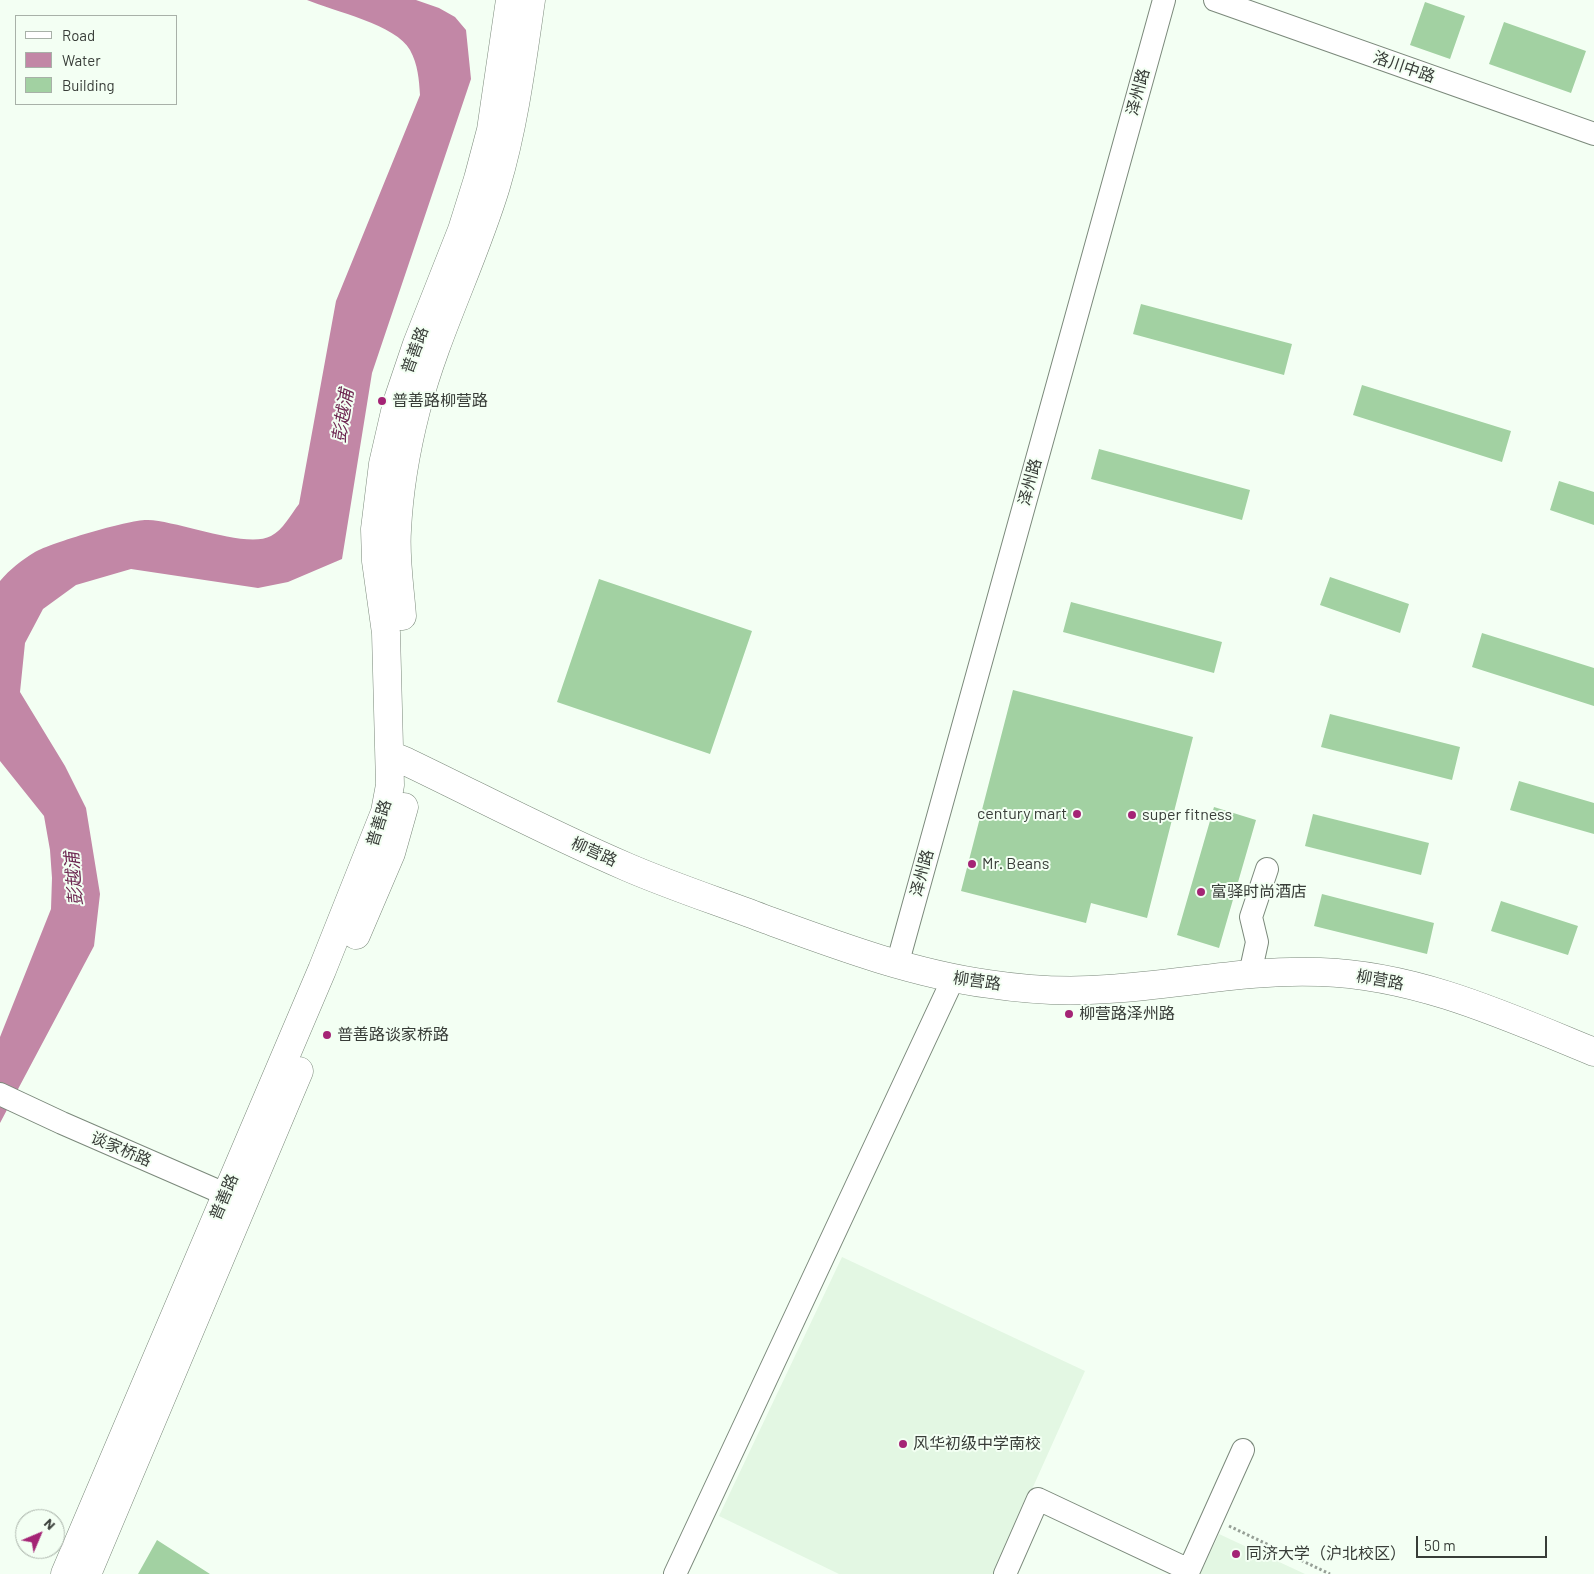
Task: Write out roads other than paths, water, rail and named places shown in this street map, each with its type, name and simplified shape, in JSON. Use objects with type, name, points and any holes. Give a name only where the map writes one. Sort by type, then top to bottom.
[{"type":"main road","name":"普善路","points":[[65,1574],[391,853],[404,810],[398,759],[387,729],[386,633],[376,561],[375,529],[383,464],[397,404],[416,344],[462,230],[478,179],[491,130],[510,0]]},
{"type":"main road","name":"普善路","points":[[398,759],[403,731],[403,631],[396,558],[396,530],[404,468],[416,410],[432,360],[479,237],[496,185],[510,133],[530,0]]},
{"type":"main road","name":"柳营路","points":[[398,759],[564,839],[630,868],[827,942],[953,979],[1031,988],[1108,989],[1250,974],[1320,972],[1376,977],[1490,1009],[1594,1052]]},
{"type":"main road","name":"普善路","points":[[87,1574],[235,1198]]},
{"type":"street","name":"泽州路","points":[[897,964],[1164,0]]},
{"type":"street","name":"洛川中路","points":[[1214,0],[1594,134]]},
{"type":"street","points":[[1250,974],[1257,942],[1251,917],[1267,870]]},
{"type":"street","points":[[675,1574],[953,979]]},
{"type":"street","name":"谈家桥路","points":[[0,1094],[235,1198]]},
{"type":"street","points":[[1005,1574],[1038,1499],[1189,1570],[1243,1450]]},
{"type":"water","name":"彭越浦","points":[[307,0],[416,0],[439,8],[455,17],[466,30],[471,79],[372,373],[342,559],[288,582],[258,588],[131,569],[76,585],[43,609],[25,643],[20,692],[65,766],[86,808],[100,894],[94,946],[0,1123],[0,1037],[51,909],[52,878],[50,850],[44,816],[0,761],[0,581],[16,565],[35,552],[109,527],[148,520],[229,537],[260,539],[271,536],[279,530],[299,504],[336,301],[420,95],[415,61],[403,41],[379,26]]},
{"type":"place","name":"普善路柳营路","points":[[382,401]]},
{"type":"place","name":"century mart","points":[[1077,814]]},
{"type":"place","name":"super fitness","points":[[1132,815]]},
{"type":"place","name":"Mr. Beans","points":[[972,864]]},
{"type":"place","name":"富驿时尚酒店","points":[[1201,892]]},
{"type":"place","name":"柳营路泽州路","points":[[1069,1014]]},
{"type":"place","name":"普善路谈家桥路","points":[[327,1035]]},
{"type":"place","name":"风华初级中学南校","points":[[903,1444]]},
{"type":"place","name":"同济大学（沪北校区）","points":[[1236,1554]]}]
